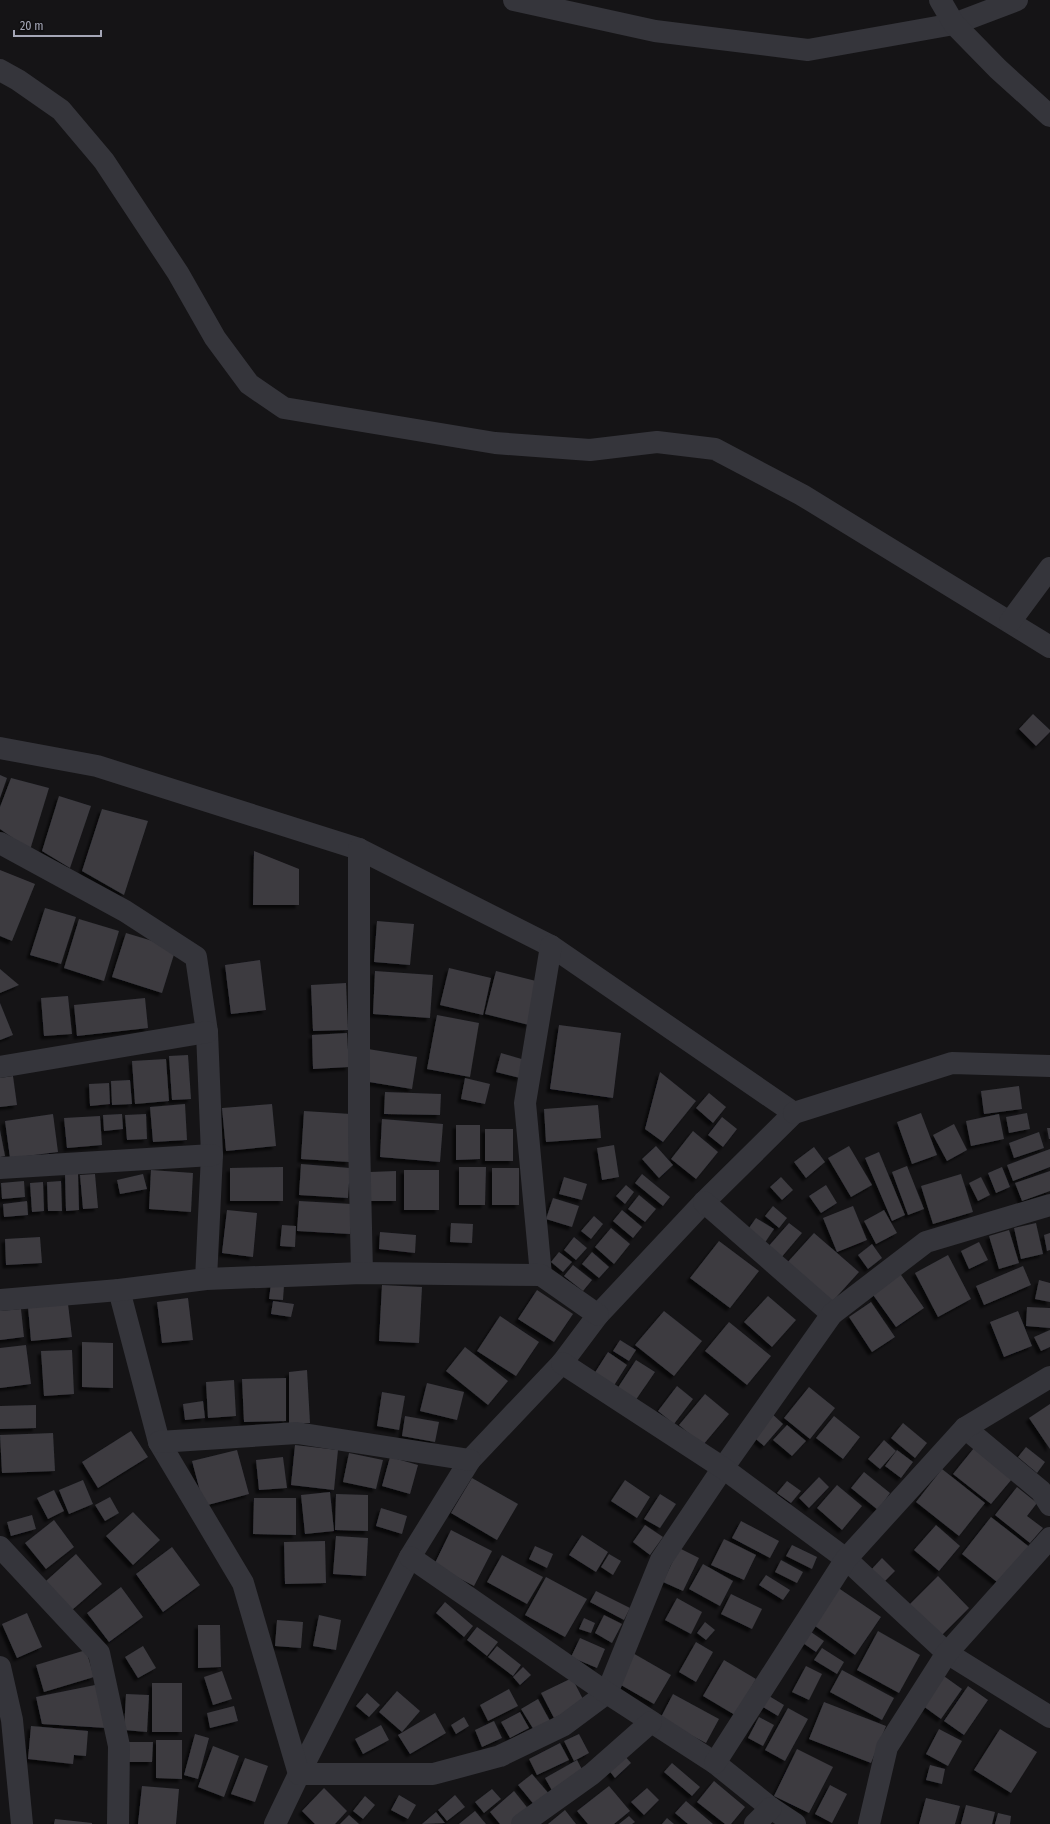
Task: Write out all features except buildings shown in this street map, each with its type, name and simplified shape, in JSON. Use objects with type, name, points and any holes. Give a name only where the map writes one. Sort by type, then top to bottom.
[{"type":"street","points":[[514,0],[655,31],[808,50],[954,24],[1017,0]]},
{"type":"street","points":[[940,0],[954,24],[998,69],[1050,116]]},
{"type":"street","points":[[0,70],[18,80],[61,110],[104,161],[178,272],[215,338],[249,384],[284,408],[495,443],[590,450],[657,442],[715,449],[802,495],[1050,647]]},
{"type":"street","points":[[1010,622],[1050,568]]},
{"type":"street","points":[[0,748],[97,766],[359,849],[551,946],[794,1113]]},
{"type":"street","points":[[0,843],[125,911],[196,957],[206,1032],[212,1155],[206,1278]]},
{"type":"street","points":[[359,849],[359,1137],[362,1272]]},
{"type":"street","points":[[540,1275],[525,1103],[551,946]]},
{"type":"street","points":[[0,1067],[206,1032]]},
{"type":"street","points":[[275,1824],[410,1557],[470,1460],[562,1363],[598,1315],[704,1202],[794,1113],[952,1063],[1050,1066]]},
{"type":"street","points":[[0,1168],[212,1155]]},
{"type":"street","points":[[704,1202],[832,1314]]},
{"type":"street","points":[[299,1774],[433,1774],[500,1756],[564,1725],[608,1693],[661,1560],[723,1468],[832,1314],[926,1242],[1050,1205]]},
{"type":"street","points":[[0,1300],[119,1290],[206,1278],[362,1272],[540,1275],[598,1315]]},
{"type":"street","points":[[119,1290],[159,1442],[243,1582],[299,1774]]},
{"type":"street","points":[[562,1363],[723,1468],[846,1559],[947,1653],[1050,1717]]},
{"type":"street","points":[[715,1763],[846,1559],[965,1428],[1050,1377]]},
{"type":"street","points":[[965,1428],[1041,1491],[1050,1505]]},
{"type":"street","points":[[159,1442],[297,1433],[470,1460]]},
{"type":"street","points":[[869,1824],[887,1747],[947,1653],[1050,1538]]},
{"type":"street","points":[[0,1547],[99,1653],[119,1746],[118,1824]]},
{"type":"street","points":[[410,1557],[608,1693],[715,1763],[771,1808],[795,1824]]},
{"type":"street","points":[[0,1667],[6,1722],[22,1824]]},
{"type":"street","points":[[522,1824],[592,1774],[652,1722]]},
{"type":"street","points":[[755,1824],[771,1808]]}]
